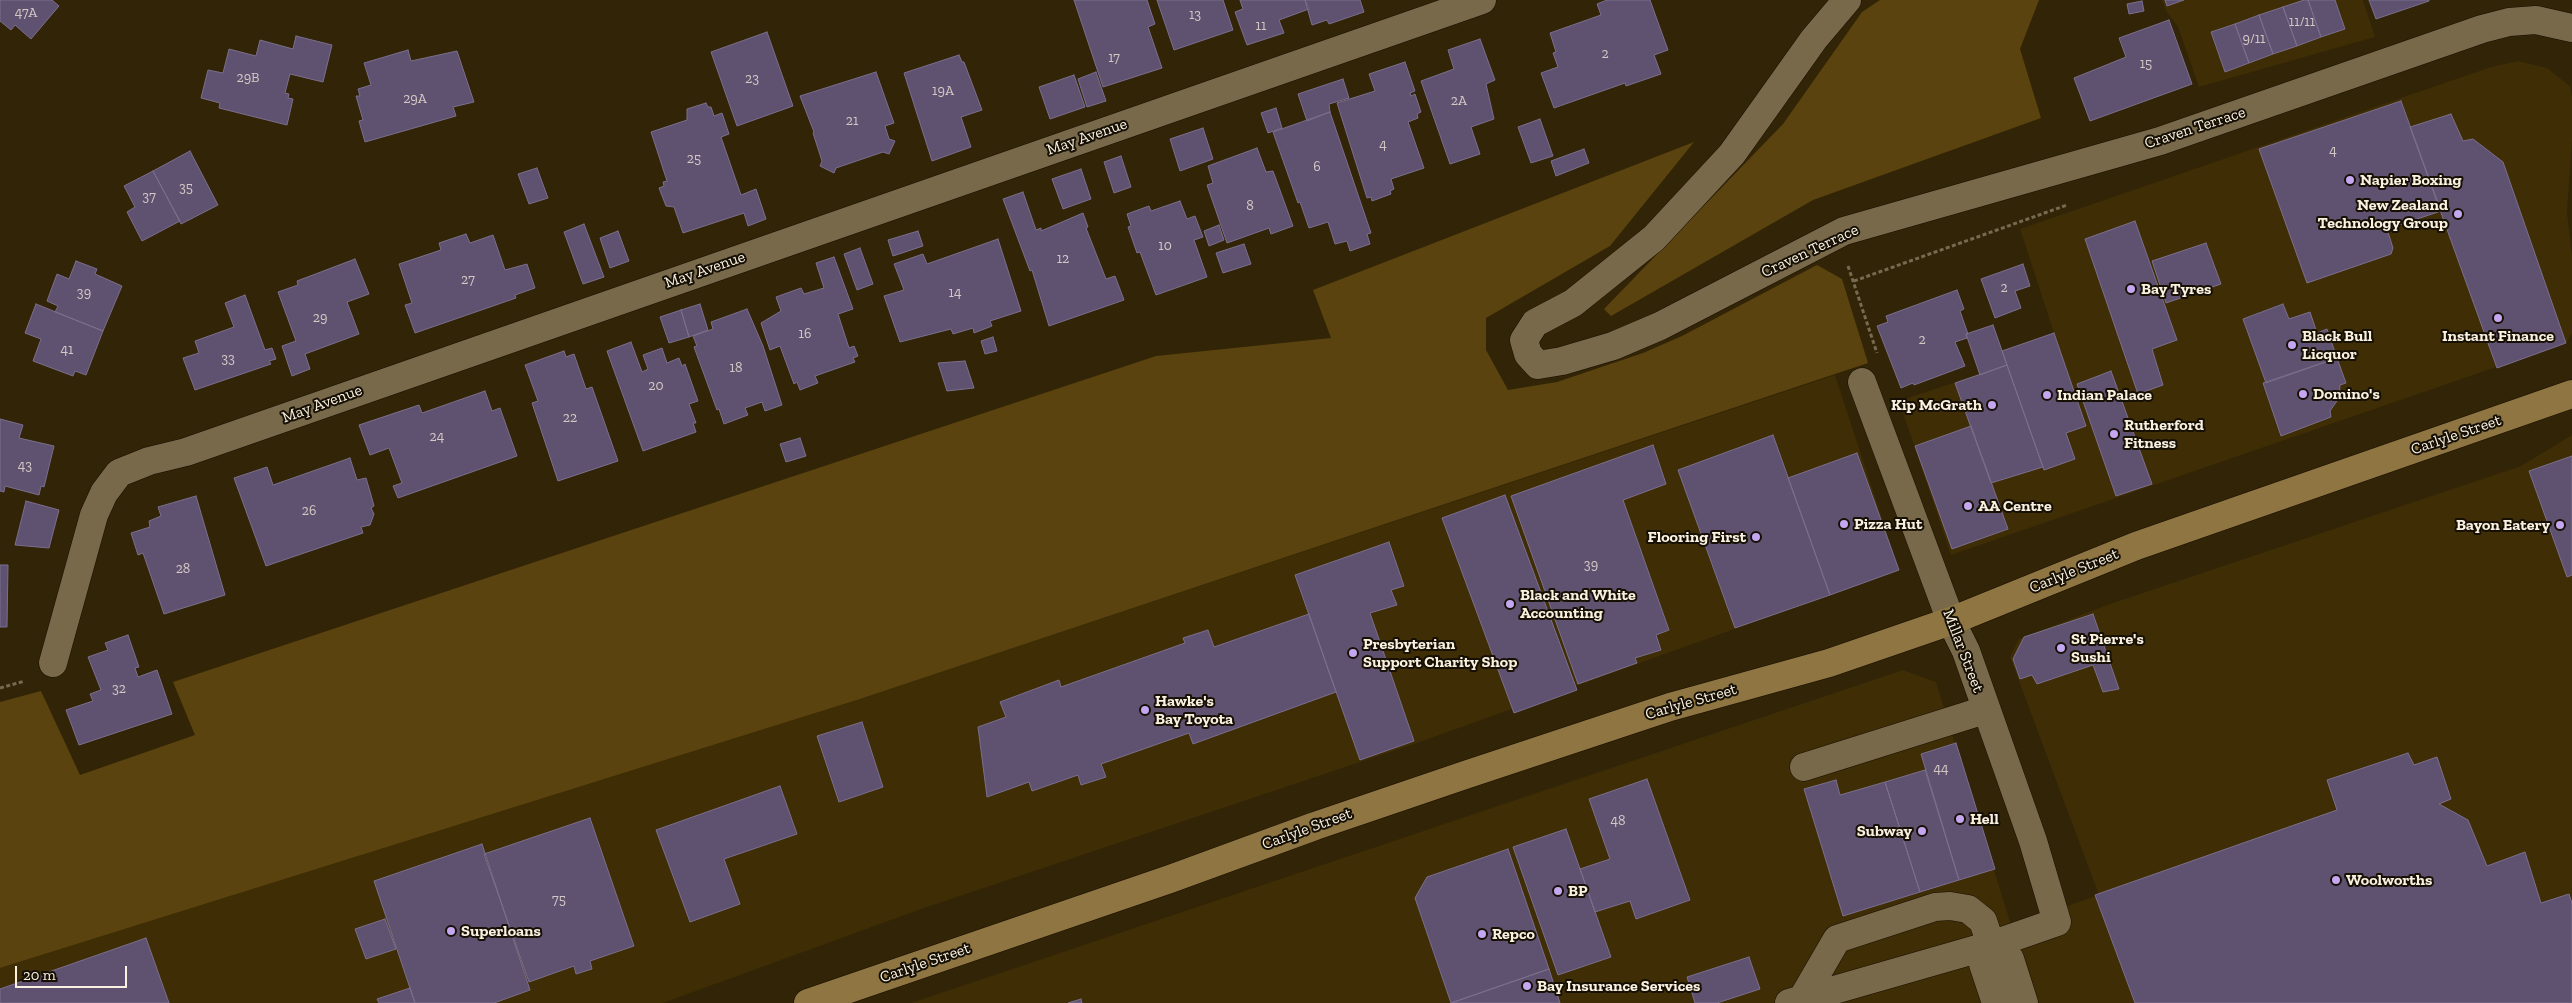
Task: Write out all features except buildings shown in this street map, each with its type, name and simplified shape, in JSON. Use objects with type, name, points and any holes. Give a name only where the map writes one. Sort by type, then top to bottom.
[{"type":"main road","name":"Carlyle Street","points":[[808,1003],[1456,778],[1670,707],[1829,663],[1951,621],[2136,546],[2572,394]]},
{"type":"street","name":"May Avenue","points":[[53,664],[94,515],[104,493],[120,473],[149,462],[186,452],[1482,0]]},
{"type":"street","name":"Craven Terrace","points":[[1847,0],[1814,39],[1732,154],[1654,238],[1573,303],[1535,323],[1524,340],[1528,354],[1538,365],[1562,361],[1613,346],[1660,326],[1844,231],[2160,140],[2482,29],[2509,22],[2536,20],[2572,28]]},
{"type":"street","name":"Millar Street","points":[[1862,382],[1951,621],[1966,651],[1985,710],[2033,841],[2057,922],[1991,945]]},
{"type":"street","points":[[1804,767],[1985,710]]},
{"type":"street","points":[[1795,1001],[1837,939],[1936,908],[1950,906],[1968,909],[1983,921],[1991,945],[2010,959],[2024,1003]]},
{"type":"street","points":[[1795,1001],[1991,945]]},
{"type":"street","points":[[1991,945],[1983,964],[1996,1003]]},
{"type":"path","points":[[1854,281],[2074,203]]},
{"type":"path","points":[[1844,231],[1853,251],[1844,254],[1878,358]]},
{"type":"shaded area","points":[[1880,0],[2039,0],[2020,49],[2041,118],[1813,200],[1611,316],[1604,309],[1783,124],[1862,12]]},
{"type":"shaded area","points":[[2162,0],[2363,0],[2375,37],[2199,87],[2178,27],[2166,11]]},
{"type":"shaded area","points":[[2518,61],[2547,68],[2570,86],[2572,97],[2572,140],[2567,212],[2572,257],[2572,333],[2566,343],[1951,555],[1899,401],[2007,365],[2002,351],[2054,333],[2020,229],[2491,67]]},
{"type":"shaded area","points":[[1694,142],[1610,246],[1486,318],[1486,350],[1508,390],[1557,382],[1643,353],[1682,336],[1817,265],[1842,279],[1868,363],[857,700],[0,968],[0,702],[41,691],[80,775],[195,735],[173,682],[1156,356],[1331,338],[1313,290]]},
{"type":"shaded area","points":[[1835,375],[1899,570],[1417,743],[924,908],[663,1003],[0,1003],[0,968],[857,700]]},
{"type":"shaded area","points":[[2572,435],[2572,1003],[911,1003],[1903,670],[1936,682],[2011,925],[2099,895],[2010,657],[2019,639],[2107,605],[2521,466]]},
{"type":"place","name":"Napier Boxing","points":[[2350,180]]},
{"type":"place","name":"New Zealand Technology Group","points":[[2458,214]]},
{"type":"place","name":"Bay Tyres","points":[[2131,289]]},
{"type":"place","name":"Instant Finance","points":[[2498,318]]},
{"type":"place","name":"Black Bull Licquor","points":[[2292,345]]},
{"type":"place","name":"Domino's","points":[[2303,394]]},
{"type":"place","name":"Indian Palace","points":[[2047,395]]},
{"type":"place","name":"Kip McGrath","points":[[1992,405]]},
{"type":"place","name":"Rutherford Fitness","points":[[2114,434]]},
{"type":"place","name":"AA Centre","points":[[1968,506]]},
{"type":"place","name":"Pizza Hut","points":[[1844,524]]},
{"type":"place","name":"Bayon Eatery","points":[[2560,525]]},
{"type":"place","name":"Flooring First","points":[[1756,537]]},
{"type":"place","name":"Black and White Accounting","points":[[1510,604]]},
{"type":"place","name":"St Pierre's Sushi","points":[[2061,648]]},
{"type":"place","name":"Presbyterian Support Charity Shop","points":[[1353,653]]},
{"type":"place","name":"Hawke's Bay Toyota","points":[[1145,710]]},
{"type":"place","name":"Hell","points":[[1960,819]]},
{"type":"place","name":"Subway","points":[[1922,831]]},
{"type":"place","name":"Woolworths","points":[[2336,880]]},
{"type":"place","name":"BP","points":[[1558,891]]},
{"type":"place","name":"Superloans","points":[[451,931]]},
{"type":"place","name":"Repco","points":[[1482,934]]},
{"type":"place","name":"Bay Insurance Services","points":[[1527,986]]}]
